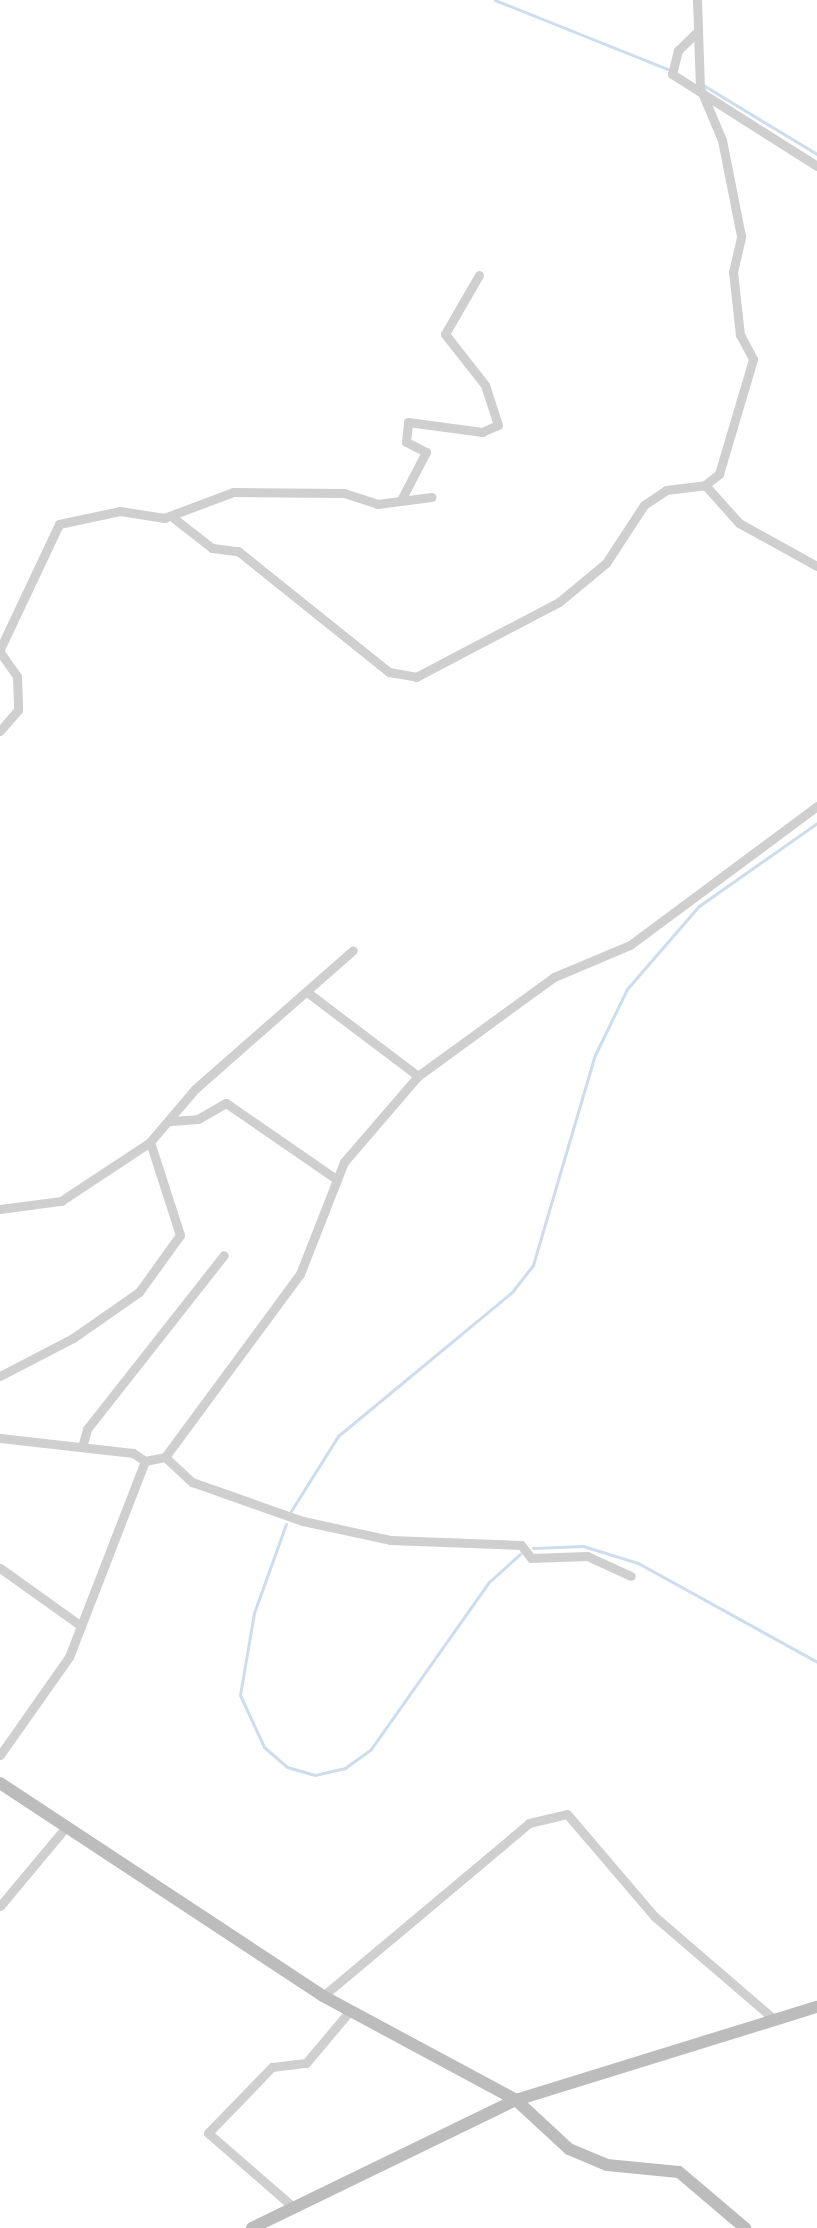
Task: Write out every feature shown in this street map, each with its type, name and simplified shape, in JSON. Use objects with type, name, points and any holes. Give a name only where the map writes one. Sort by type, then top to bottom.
[{"type":"street","points":[[171,516],[212,548],[238,551],[389,672],[416,677],[559,602],[606,563],[644,505],[666,490],[705,485],[719,474],[753,359],[740,335],[733,272],[741,236],[731,184],[700,88],[697,0]]},
{"type":"street","points":[[698,31],[678,50],[672,74],[700,88],[817,166]]},
{"type":"street","points":[[401,500],[426,452],[406,442],[408,422],[482,432],[498,425],[485,385],[445,334],[479,275]]},
{"type":"street","points":[[705,485],[739,523],[817,566]]},
{"type":"street","points":[[0,731],[18,710],[17,676],[0,650],[59,524],[120,511],[171,516],[233,492],[401,500],[432,497]]},
{"type":"street","points":[[0,1438],[82,1447],[145,1461],[165,1457],[300,1274],[336,1179],[418,1076],[554,977],[630,945],[817,806]]},
{"type":"street","points":[[0,1209],[61,1201],[150,1142],[171,1121],[195,1089],[353,950]]},
{"type":"street","points":[[307,992],[418,1076]]},
{"type":"street","points":[[171,1121],[198,1119],[226,1103],[336,1179]]},
{"type":"street","points":[[0,1376],[117,1309],[170,1254],[180,1223],[150,1142]]},
{"type":"street","points":[[82,1447],[87,1429],[224,1255]]},
{"type":"street","points":[[165,1457],[192,1482],[303,1521],[390,1540],[521,1545],[531,1558],[587,1556],[631,1576]]},
{"type":"street","points":[[0,1755],[55,1679],[81,1626],[145,1461]]},
{"type":"street","points":[[0,1568],[81,1626]]},
{"type":"street","points":[[0,1783],[349,2012],[516,2100],[569,2149],[607,2165],[679,2172],[745,2228]]},
{"type":"street","points":[[323,1996],[529,1823],[567,1814],[654,1916],[775,2020]]},
{"type":"street","points":[[0,1906],[66,1827]]},
{"type":"street","points":[[252,2228],[516,2100],[817,2007]]},
{"type":"street","points":[[292,2206],[208,2133],[272,2067],[306,2063],[349,2012]]},
{"type":"waterway","points":[[495,0],[670,70]]},
{"type":"waterway","points":[[703,85],[817,154]]},
{"type":"waterway","points":[[291,1511],[338,1436],[512,1292],[533,1265],[595,1055],[627,989],[699,906],[817,823]]},
{"type":"waterway","points":[[286,1524],[254,1613],[240,1695],[264,1747],[287,1767],[315,1775],[345,1768],[371,1749],[489,1582],[520,1554]]},
{"type":"waterway","points":[[533,1548],[583,1546],[638,1563],[817,1662]]}]
